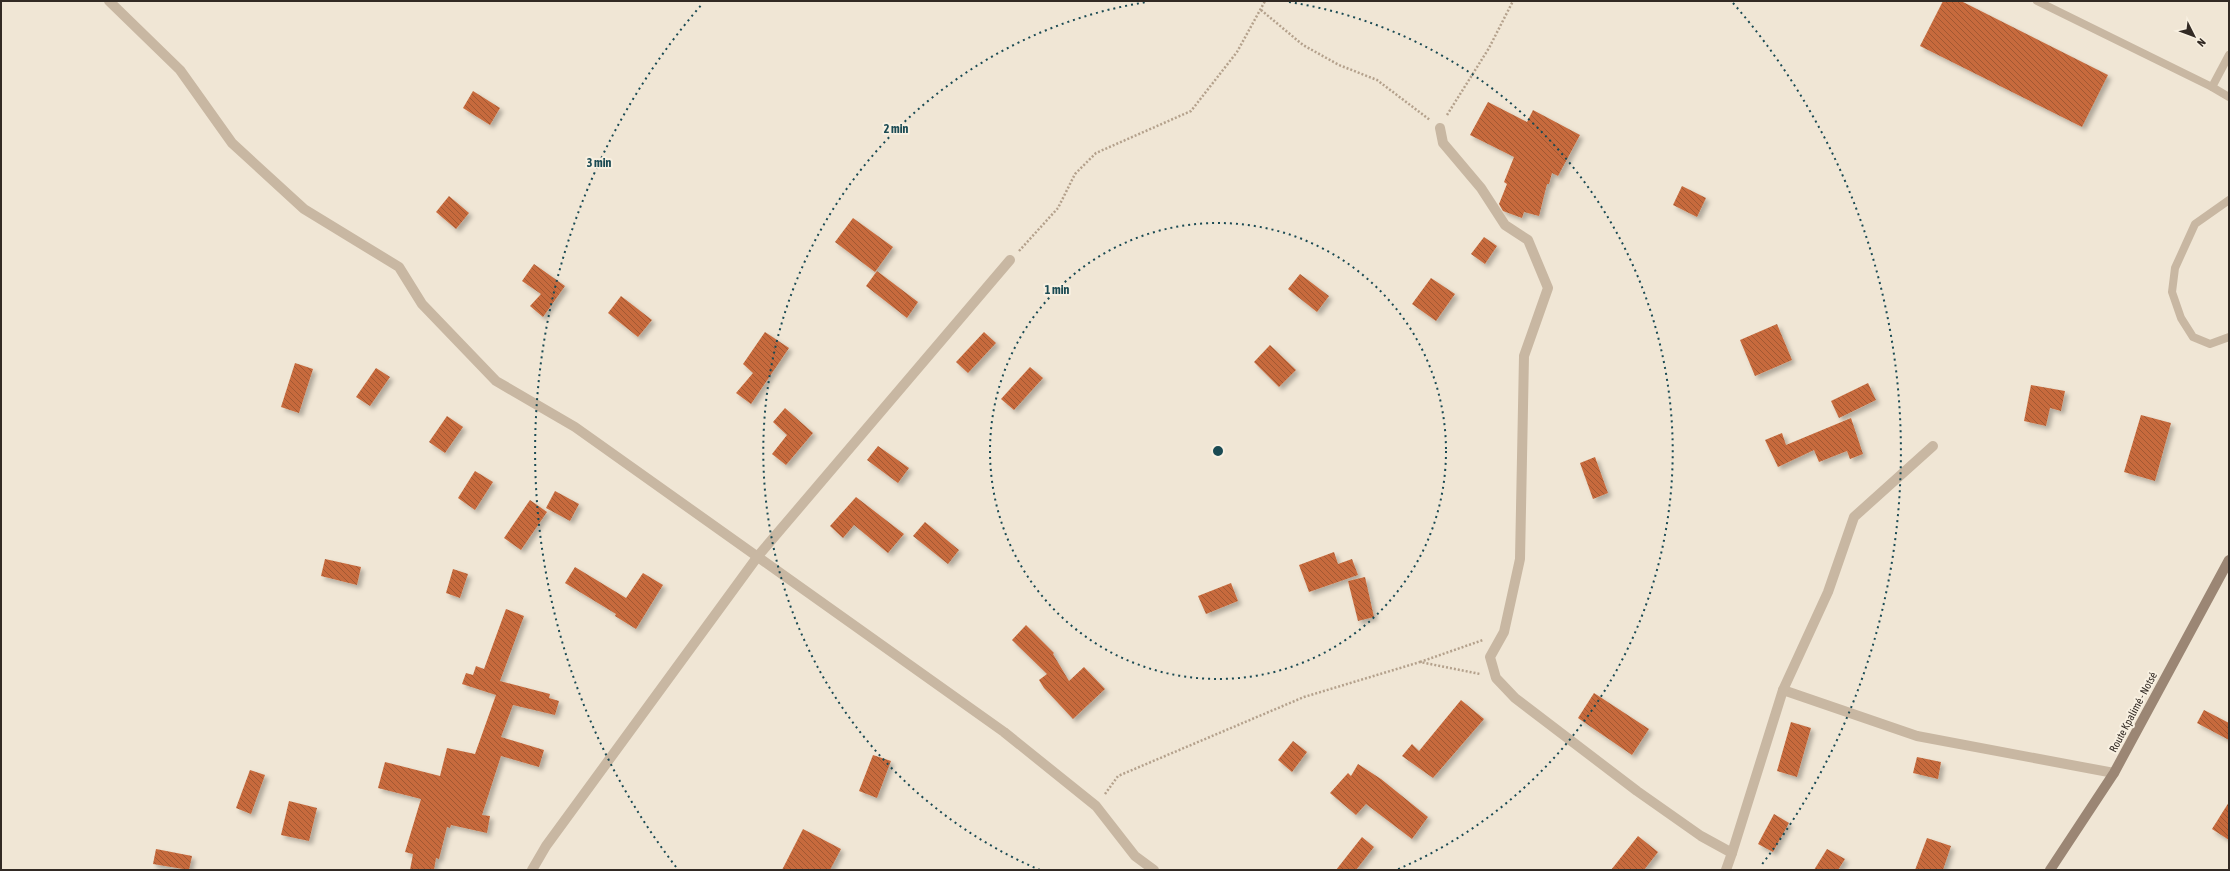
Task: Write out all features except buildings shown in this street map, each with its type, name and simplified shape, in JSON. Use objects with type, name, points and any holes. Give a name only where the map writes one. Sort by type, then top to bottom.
[{"type":"main road","name":"Route Kpalimé - Notsé","points":[[2050,870],[2114,773],[2229,560]]},
{"type":"street","points":[[109,1],[180,70],[232,143],[304,209],[399,267],[422,304],[496,381],[575,428],[758,556],[1004,732],[1096,806],[1135,856],[1154,870]]},
{"type":"street","points":[[1440,128],[1443,143],[1481,188],[1504,225],[1528,240],[1548,288],[1524,356],[1520,559],[1504,632],[1490,657],[1496,678],[1516,698],[1637,791],[1701,836],[1732,853]]},
{"type":"street","points":[[532,870],[546,846],[758,556],[1010,260]]},
{"type":"street","points":[[1726,870],[1783,690],[1828,592],[1854,517],[1933,446]]},
{"type":"street","points":[[1783,690],[1917,736],[2114,773]]},
{"type":"lane","points":[[2037,1],[2229,97]]},
{"type":"lane","points":[[2212,88],[2229,55]]},
{"type":"lane","points":[[2229,200],[2195,224],[2175,268],[2172,292],[2181,318],[2193,337],[2210,344],[2229,337]]},
{"type":"path","points":[[1010,260],[1058,208],[1075,174],[1096,153],[1191,111],[1237,52],[1261,10],[1264,1]]},
{"type":"path","points":[[1261,10],[1304,45],[1339,65],[1377,80],[1440,128],[1489,48],[1513,1]]},
{"type":"path","points":[[1096,806],[1118,776],[1304,697],[1420,662],[1504,632]]},
{"type":"path","points":[[1420,662],[1496,678]]}]
